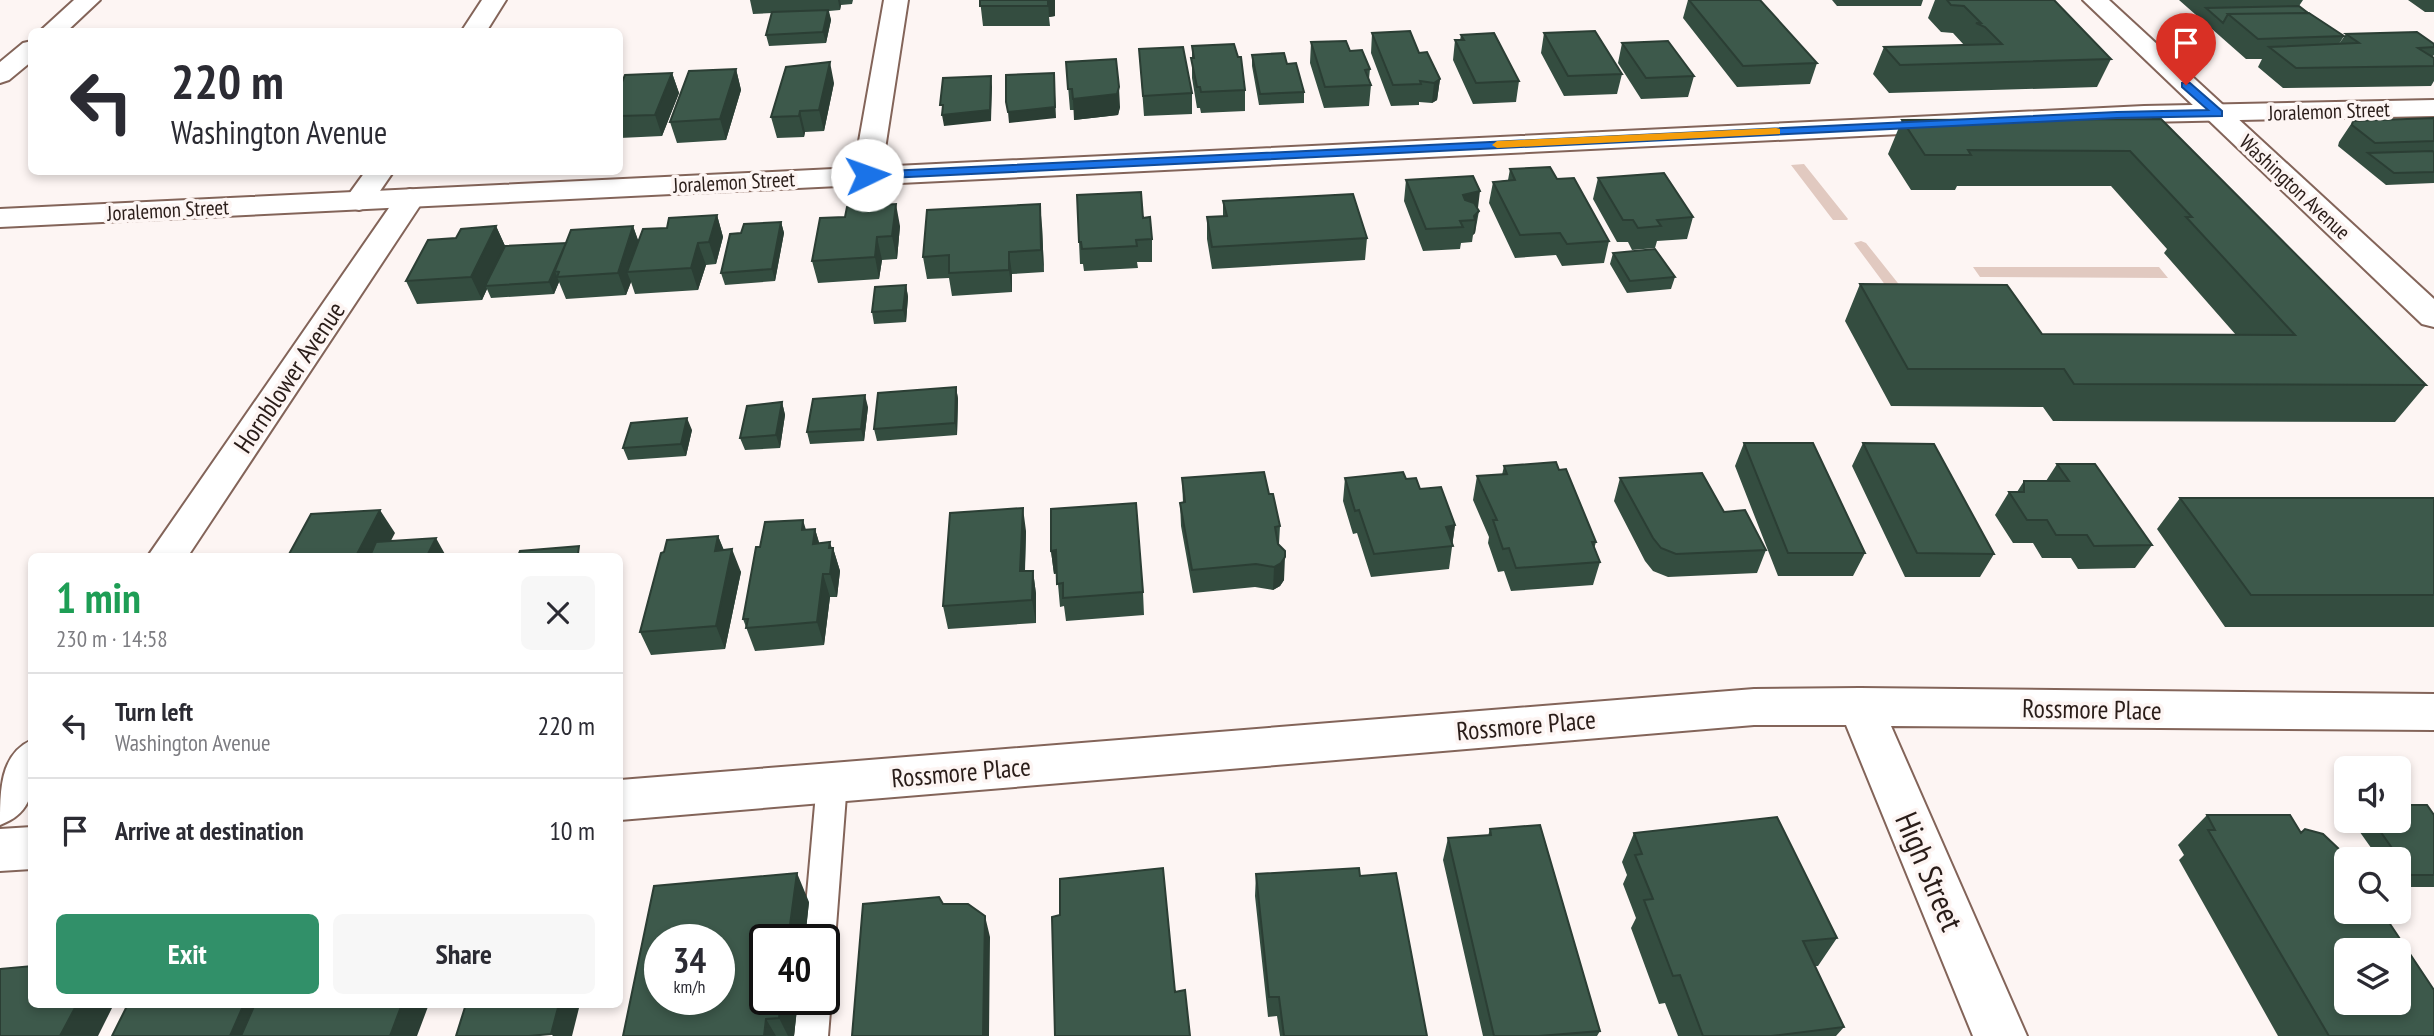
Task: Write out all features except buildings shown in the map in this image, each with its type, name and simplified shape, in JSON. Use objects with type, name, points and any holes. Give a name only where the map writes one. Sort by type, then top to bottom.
[{"type":"street","points":[[56,28],[88,0]]},
{"type":"street","points":[[476,28],[494,0]]},
{"type":"street","points":[[867,175],[896,0]]},
{"type":"street","name":"Washington Avenue","points":[[2095,0],[2434,317]]},
{"type":"street","points":[[0,75],[28,51]]},
{"type":"street","name":"Joralemon Street","points":[[0,218],[2117,115],[2434,108]]},
{"type":"street","points":[[359,201],[377,175]]},
{"type":"street","name":"Hornblower Avenue","points":[[170,553],[410,198]]},
{"type":"street","name":"High Street","points":[[1860,706],[2000,1036]]},
{"type":"street","name":"Rossmore Place","points":[[623,800],[1754,707],[2434,712]]},
{"type":"street","points":[[0,805],[28,765]]},
{"type":"street","points":[[0,850],[28,848]]},
{"type":"lane","points":[[820,924],[832,782]]},
{"type":"lane","points":[[811,1036],[813,1015]]},
{"type":"shaded area","points":[[1804,164],[1847,220],[1833,220],[1791,165]]},
{"type":"shaded area","points":[[1854,243],[1866,243],[1909,297],[1912,321]]},
{"type":"shaded area","points":[[1973,267],[2159,267],[2168,278],[1980,277]]},
{"type":"slow traffic","points":[[1497,145],[1776,131]]},
{"type":"route","points":[[867,175],[2117,115],[2218,113],[2186,85]]}]
